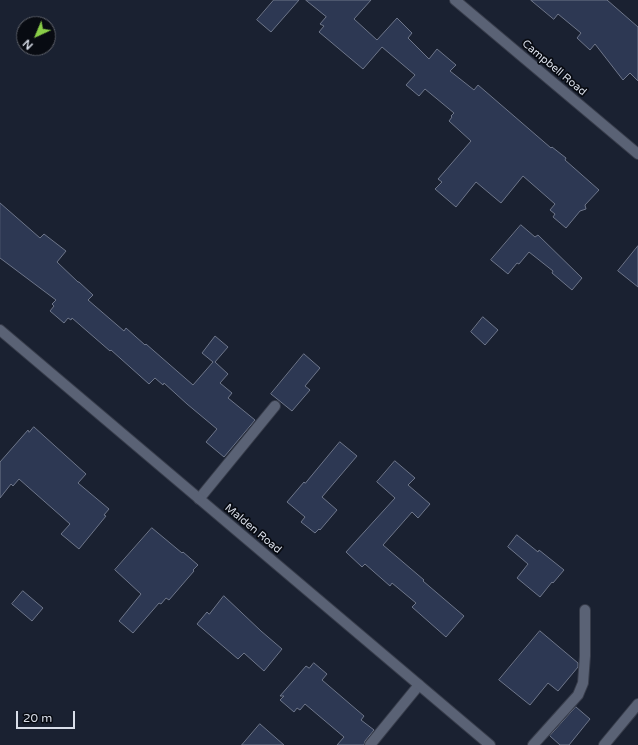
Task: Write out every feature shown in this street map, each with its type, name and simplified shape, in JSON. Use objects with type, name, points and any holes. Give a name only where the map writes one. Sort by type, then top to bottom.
[{"type":"street","name":"Campbell Road","points":[[455,0],[638,154]]},
{"type":"street","name":"Malden Road","points":[[0,330],[490,745]]},
{"type":"street","points":[[200,499],[275,406]]},
{"type":"street","points":[[533,745],[578,695],[583,683],[585,656],[585,610]]},
{"type":"street","points":[[370,745],[419,685]]},
{"type":"street","points":[[604,745],[638,704]]},
{"type":"building","points":[[274,0],[299,0],[271,32],[257,20]]},
{"type":"building","points":[[306,0],[371,0],[354,19],[377,40],[397,18],[412,33],[408,38],[429,59],[437,49],[456,65],[450,71],[474,90],[478,85],[551,148],[552,147],[566,158],[565,160],[599,190],[585,205],[586,209],[580,211],[566,228],[553,217],[555,214],[550,210],[555,204],[523,176],[501,203],[476,182],[456,207],[435,189],[442,182],[438,179],[471,141],[449,121],[454,113],[425,89],[419,96],[406,85],[415,75],[382,47],[363,69],[319,32],[324,26],[320,24],[326,17]]},
{"type":"building","points":[[531,0],[607,0],[638,27],[638,81],[630,73],[623,80],[595,44],[590,50],[577,38],[581,33],[558,14],[554,19]]},
{"type":"building","points":[[0,203],[40,238],[44,234],[66,251],[57,262],[93,295],[88,300],[124,331],[126,328],[145,345],[146,344],[193,385],[213,362],[202,353],[215,336],[228,347],[215,362],[228,374],[220,383],[232,393],[228,398],[255,420],[224,457],[206,442],[217,429],[164,383],[163,385],[155,378],[149,384],[72,318],[71,320],[68,318],[64,323],[50,311],[54,306],[52,304],[56,300],[0,258]]},
{"type":"building","points":[[521,225],[535,237],[538,235],[582,278],[572,290],[552,273],[553,271],[529,252],[508,274],[491,260]]},
{"type":"building","points":[[638,246],[638,287],[618,271]]},
{"type":"building","points":[[483,317],[498,330],[485,345],[471,332]]},
{"type":"building","points":[[304,354],[320,368],[305,386],[310,390],[292,411],[271,394]]},
{"type":"building","points":[[34,427],[86,474],[78,483],[109,509],[104,515],[106,516],[79,549],[61,534],[70,524],[19,479],[13,486],[11,484],[0,498],[0,462],[28,430],[29,432]]},
{"type":"building","points":[[340,442],[357,456],[322,497],[337,510],[320,530],[319,529],[315,533],[301,522],[305,517],[287,502]]},
{"type":"building","points":[[395,461],[415,478],[408,485],[430,504],[418,518],[412,512],[383,545],[464,616],[446,637],[412,607],[416,603],[392,583],[390,586],[365,564],[362,567],[346,552],[395,498],[377,482]]},
{"type":"building","points":[[152,528],[198,565],[169,600],[166,598],[161,604],[159,603],[133,633],[119,621],[141,594],[115,570]]},
{"type":"building","points":[[517,535],[564,570],[540,597],[517,578],[528,564],[508,547]]},
{"type":"building","points":[[23,591],[43,608],[32,621],[12,604]]},
{"type":"building","points":[[224,596],[282,649],[264,671],[244,653],[238,659],[197,624],[207,612],[209,614]]},
{"type":"building","points":[[540,631],[578,663],[578,667],[558,691],[548,683],[530,705],[499,680]]},
{"type":"building","points":[[314,663],[327,674],[322,680],[364,716],[361,720],[374,730],[365,741],[364,745],[337,745],[344,737],[305,704],[300,710],[297,708],[294,712],[280,700],[284,696],[280,696],[306,666],[309,668]]},
{"type":"building","points":[[576,707],[590,719],[569,745],[560,745],[550,736]]},
{"type":"building","points":[[260,724],[284,745],[242,745]]}]
